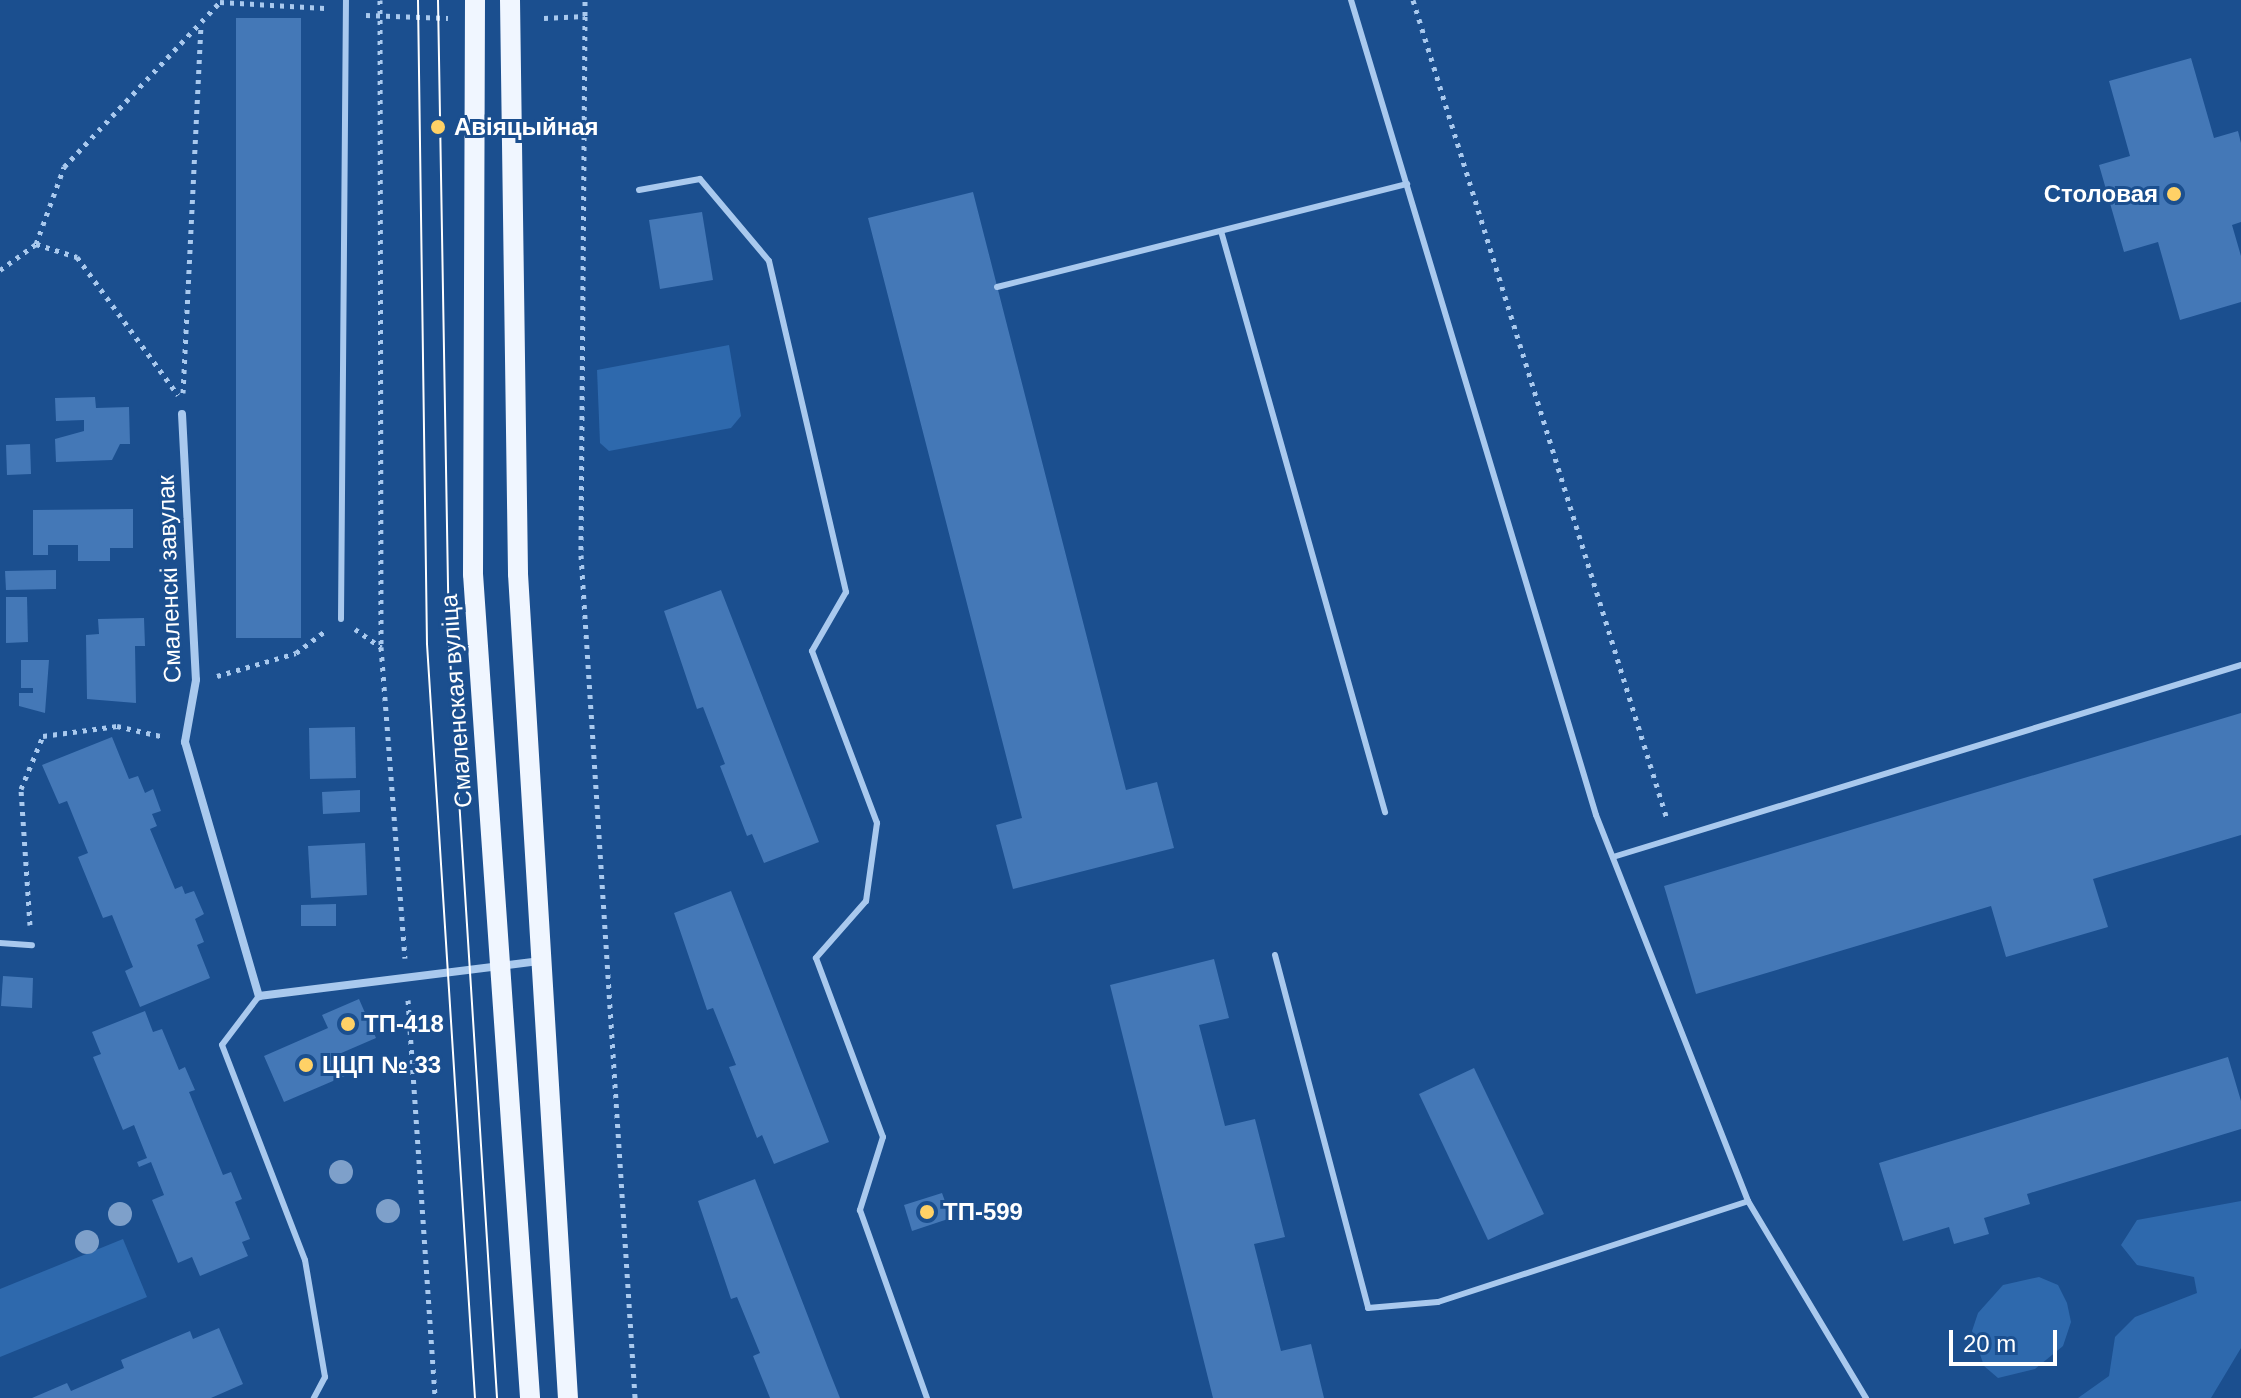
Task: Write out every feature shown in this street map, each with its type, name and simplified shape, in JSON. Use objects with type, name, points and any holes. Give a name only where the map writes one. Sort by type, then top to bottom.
[{"type":"main road","name":"Смаленская вуліца","points":[[475,0],[473,574],[530,1398]]},
{"type":"main road","points":[[510,0],[518,574],[568,1398]]},
{"type":"street","name":"Смаленскі завулак","points":[[182,414],[196,680],[185,742]]},
{"type":"street","points":[[185,742],[259,996],[541,961]]},
{"type":"lane","points":[[341,619],[343,14],[346,0]]},
{"type":"lane","points":[[1351,0],[1613,857],[1748,1201],[1866,1398]]},
{"type":"lane","points":[[639,190],[700,179],[769,261],[846,592],[812,651],[877,823],[866,901],[816,958],[883,1137],[860,1210],[927,1398]]},
{"type":"lane","points":[[997,287],[1407,184]]},
{"type":"lane","points":[[1221,231],[1385,812]]},
{"type":"lane","points":[[1613,857],[2241,665]]},
{"type":"lane","points":[[0,943],[32,945]]},
{"type":"lane","points":[[1275,955],[1368,1308],[1438,1302],[1748,1201]]},
{"type":"lane","points":[[259,996],[222,1045],[305,1260],[325,1377],[314,1398]]},
{"type":"path","points":[[380,0],[381,647],[435,1398]]},
{"type":"path","points":[[585,0],[581,555],[635,1398]]},
{"type":"path","points":[[1413,0],[1673,839]]},
{"type":"path","points":[[0,270],[36,244],[64,167],[220,2],[311,3],[343,14],[454,18]]},
{"type":"path","points":[[544,18],[585,16]]},
{"type":"path","points":[[182,414],[201,22]]},
{"type":"path","points":[[36,244],[77,257],[176,389],[182,414]]},
{"type":"path","points":[[196,680],[296,653],[341,619],[381,647]]},
{"type":"path","points":[[32,945],[21,789],[43,736],[117,726],[185,742]]},
{"type":"shaded area","points":[[729,345],[741,416],[731,428],[609,451],[600,443],[597,370]]},
{"type":"shaded area","points":[[2241,1201],[2241,1348],[2211,1398],[2078,1398],[2109,1376],[2115,1337],[2135,1317],[2197,1293],[2194,1277],[2137,1265],[2121,1245],[2137,1220]]},
{"type":"shaded area","points":[[123,1239],[147,1297],[0,1357],[0,1289]]},
{"type":"shaded area","points":[[2039,1277],[2058,1285],[2067,1303],[2071,1322],[2063,1346],[2035,1369],[1998,1378],[1984,1366],[1972,1331],[1978,1313],[2003,1285]]},
{"type":"building","points":[[236,18],[301,18],[301,638],[236,638]]},
{"type":"building","name":"Столовая","points":[[2191,58],[2214,138],[2238,131],[2241,143],[2241,222],[2232,225],[2241,256],[2241,302],[2180,320],[2158,242],[2124,252],[2099,165],[2130,156],[2109,81]]},
{"type":"building","points":[[973,192],[1126,790],[1157,782],[1174,848],[1013,889],[996,825],[1022,818],[868,218]]},
{"type":"building","points":[[702,212],[713,280],[660,289],[649,220]]},
{"type":"building","points":[[95,397],[96,408],[129,407],[130,444],[120,444],[112,460],[56,462],[55,439],[84,431],[84,420],[56,421],[55,398]]},
{"type":"building","points":[[30,444],[31,474],[7,475],[6,445]]},
{"type":"building","points":[[133,509],[133,548],[110,548],[110,561],[78,561],[78,545],[48,545],[48,555],[33,555],[33,510]]},
{"type":"building","points":[[56,570],[56,589],[6,590],[5,571]]},
{"type":"building","points":[[721,590],[819,842],[764,863],[752,834],[747,836],[720,766],[725,764],[703,707],[697,709],[664,611]]},
{"type":"building","points":[[6,597],[27,597],[28,642],[6,643]]},
{"type":"building","points":[[144,618],[145,646],[135,646],[136,703],[87,699],[86,635],[99,634],[98,619]]},
{"type":"building","points":[[21,660],[49,660],[45,713],[19,706],[19,693],[33,693],[33,688],[21,688]]},
{"type":"building","points":[[2241,713],[2241,835],[2093,879],[2108,927],[2006,957],[1991,906],[1696,994],[1664,886]]},
{"type":"building","points":[[355,727],[356,778],[310,779],[309,728]]},
{"type":"building","points":[[112,737],[129,779],[138,776],[145,793],[153,789],[161,811],[152,814],[157,826],[150,829],[175,889],[182,886],[185,894],[194,891],[204,914],[195,919],[204,942],[197,945],[210,978],[140,1007],[125,971],[133,967],[112,915],[103,918],[78,857],[88,853],[67,801],[59,804],[42,765]]},
{"type":"building","points":[[360,790],[360,812],[323,814],[322,792]]},
{"type":"building","points":[[365,843],[367,895],[311,898],[308,846]]},
{"type":"building","points":[[731,891],[829,1142],[774,1164],[762,1135],[757,1138],[729,1067],[736,1065],[713,1008],[707,1010],[674,913]]},
{"type":"building","points":[[336,904],[336,926],[301,926],[301,905]]},
{"type":"building","points":[[1214,959],[1229,1018],[1199,1025],[1225,1126],[1255,1119],[1285,1237],[1254,1244],[1281,1351],[1311,1344],[1324,1398],[1213,1398],[1110,985]]},
{"type":"building","points":[[3,976],[33,978],[32,1008],[1,1006]]},
{"type":"building","name":"ЦЦП № 33","points":[[359,999],[376,1038],[339,1054],[347,1075],[284,1102],[264,1056],[328,1028],[322,1015]]},
{"type":"building","points":[[145,1011],[153,1032],[162,1029],[179,1070],[185,1067],[195,1090],[189,1092],[223,1175],[231,1172],[242,1199],[235,1202],[250,1239],[242,1242],[248,1256],[200,1276],[192,1257],[178,1263],[152,1200],[164,1195],[151,1162],[139,1167],[137,1162],[147,1158],[134,1125],[123,1130],[93,1057],[101,1054],[92,1032]]},
{"type":"building","points":[[2228,1057],[2241,1101],[2241,1129],[2027,1194],[2030,1204],[1984,1218],[1989,1234],[1954,1244],[1949,1227],[1903,1241],[1879,1163]]},
{"type":"building","points":[[1474,1068],[1544,1214],[1488,1240],[1419,1094]]},
{"type":"building","points":[[755,1179],[840,1398],[770,1398],[753,1356],[760,1353],[737,1297],[731,1299],[698,1201]]},
{"type":"building","name":"ТП-599","points":[[942,1193],[951,1218],[912,1231],[904,1205]]},
{"type":"building","points":[[219,1328],[243,1384],[211,1398],[32,1398],[67,1383],[71,1391],[124,1368],[121,1360],[190,1331],[193,1339]]},
{"type":"tram line","points":[[418,0],[427,644],[475,1398]]},
{"type":"tram line","points":[[438,0],[449,641],[497,1398]]},
{"type":"place","name":"Авіяцыйная","points":[[438,127]]},
{"type":"place","name":"Столовая","points":[[2174,194]]},
{"type":"place","name":"ТП-418","points":[[348,1024]]},
{"type":"place","name":"ЦЦП № 33","points":[[306,1065]]},
{"type":"place","name":"ТП-599","points":[[927,1212]]}]
